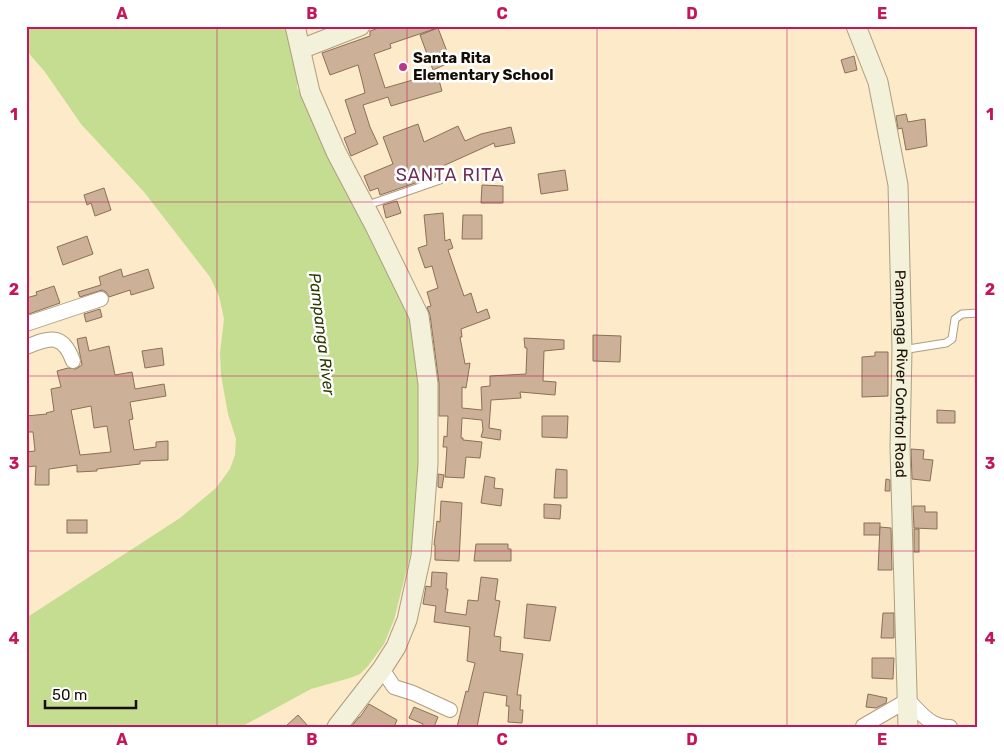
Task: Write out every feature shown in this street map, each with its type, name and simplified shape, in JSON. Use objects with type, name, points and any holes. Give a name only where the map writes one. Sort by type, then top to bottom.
[{"type":"street","points":[[295,26],[310,92],[336,152],[419,316],[428,384],[428,464],[421,556],[407,620],[396,648],[337,727]]},
{"type":"street","points":[[301,48],[360,26]]},
{"type":"street","name":"Pampanga River Control Road","points":[[856,26],[878,82],[898,185],[902,350],[900,447],[908,727]]},
{"type":"street","points":[[26,324],[101,299]]},
{"type":"street","points":[[26,347],[46,339],[64,342],[73,362]]},
{"type":"street","points":[[382,669],[394,687],[413,693],[450,710]]},
{"type":"street","points":[[850,727],[863,726],[908,700],[932,723],[942,727],[950,727]]},
{"type":"lane","points":[[365,206],[440,180]]},
{"type":"lane","points":[[902,350],[946,343],[952,338],[955,319],[962,314],[978,313]]},
{"type":"water","name":"Pampanga River","points":[[26,26],[291,26],[299,70],[297,88],[307,104],[406,311],[414,333],[424,412],[412,548],[394,620],[384,644],[360,674],[311,689],[241,727],[26,727],[26,618],[180,518],[216,488],[230,469],[235,455],[236,439],[228,414],[221,375],[220,353],[224,319],[219,296],[210,277],[144,192],[81,124],[45,72],[26,50]]},
{"type":"building","points":[[384,26],[437,26],[437,28],[390,44],[391,48],[374,54],[385,88],[437,73],[442,91],[391,106],[388,97],[363,105],[378,144],[351,156],[344,138],[356,133],[345,100],[365,93],[358,65],[330,75],[322,53],[370,36],[370,31]]},
{"type":"building","points":[[438,28],[451,62],[433,70],[420,35]]},
{"type":"building","points":[[854,56],[857,70],[845,73],[841,60]]},
{"type":"building","points":[[906,114],[908,122],[925,119],[927,146],[906,150],[902,128],[898,129],[896,116]]},
{"type":"building","points":[[418,124],[424,142],[458,126],[465,141],[481,134],[511,127],[515,143],[495,147],[494,143],[434,170],[436,176],[380,195],[378,188],[370,191],[364,176],[393,164],[383,137]]},
{"type":"building","points":[[565,170],[568,190],[541,194],[538,174]]},
{"type":"building","points":[[482,185],[503,186],[503,203],[481,203]]},
{"type":"building","points":[[104,188],[111,210],[95,216],[91,203],[87,205],[84,195]]},
{"type":"building","points":[[397,201],[401,213],[386,218],[383,205]]},
{"type":"building","points":[[443,213],[445,241],[450,239],[453,248],[448,250],[464,296],[471,293],[477,313],[487,309],[490,318],[461,329],[462,337],[460,337],[465,364],[470,363],[466,388],[462,387],[462,408],[482,410],[481,387],[490,386],[490,376],[526,374],[527,348],[525,348],[524,338],[564,340],[564,349],[544,351],[543,381],[556,382],[555,395],[520,392],[521,398],[491,400],[489,428],[501,430],[500,440],[481,437],[483,430],[482,420],[462,418],[461,438],[463,440],[482,442],[480,458],[466,457],[464,478],[445,477],[447,447],[443,447],[444,436],[447,437],[448,416],[439,416],[439,383],[430,315],[427,307],[431,306],[427,292],[438,288],[432,266],[425,268],[418,248],[427,245],[424,215]]},
{"type":"building","points":[[463,215],[482,215],[482,239],[462,239]]},
{"type":"building","points":[[87,236],[93,254],[63,265],[57,247]]},
{"type":"building","points":[[121,269],[123,277],[148,269],[154,288],[131,295],[130,290],[109,297],[102,290],[80,297],[78,292],[101,285],[99,277]]},
{"type":"building","points":[[54,286],[60,303],[26,315],[26,298],[37,295],[36,292]]},
{"type":"building","points":[[100,309],[102,317],[86,322],[84,314]]},
{"type":"building","points":[[593,335],[621,336],[620,362],[593,361]]},
{"type":"building","points":[[86,337],[89,351],[109,346],[115,375],[132,372],[135,389],[164,384],[166,396],[130,402],[133,419],[129,420],[134,450],[156,447],[156,442],[168,441],[168,460],[140,461],[140,464],[97,469],[97,471],[77,472],[77,465],[49,469],[49,485],[35,485],[36,466],[26,467],[26,452],[35,451],[33,432],[26,432],[26,416],[47,414],[54,411],[51,389],[61,387],[57,371],[68,368],[76,369],[82,365],[77,339]],"holes":[[[91,406],[94,428],[107,426],[111,452],[80,455],[71,410]]]},
{"type":"building","points":[[162,348],[164,365],[145,368],[142,351]]},
{"type":"building","points":[[875,352],[888,352],[888,396],[862,397],[862,357],[875,356]]},
{"type":"building","points":[[937,410],[955,411],[955,423],[937,423]]},
{"type":"building","points":[[542,416],[568,416],[567,438],[542,437]]},
{"type":"building","points":[[911,449],[924,450],[923,459],[933,460],[930,481],[912,479]]},
{"type":"building","points":[[556,469],[567,470],[567,498],[554,498]]},
{"type":"building","points":[[438,474],[444,475],[442,488],[438,487]]},
{"type":"building","points":[[485,476],[495,478],[494,488],[503,489],[501,506],[481,503]]},
{"type":"building","points":[[886,479],[890,480],[890,491],[885,491]]},
{"type":"building","points":[[441,501],[462,503],[459,561],[435,560],[434,545],[437,521],[440,522]]},
{"type":"building","points":[[544,504],[561,505],[560,519],[544,518]]},
{"type":"building","points":[[913,506],[925,506],[925,512],[937,512],[937,529],[914,528]]},
{"type":"building","points":[[67,520],[87,520],[87,533],[67,533]]},
{"type":"building","points":[[864,523],[880,523],[880,535],[864,535]]},
{"type":"building","points":[[880,527],[891,528],[892,570],[878,570]]},
{"type":"building","points":[[914,529],[919,529],[919,552],[914,552]]},
{"type":"building","points":[[476,544],[508,544],[508,549],[511,549],[511,561],[474,561]]},
{"type":"building","points":[[432,572],[447,573],[446,589],[448,589],[445,612],[466,615],[468,600],[478,601],[481,577],[498,579],[495,600],[500,601],[494,636],[501,637],[500,651],[523,654],[517,695],[521,695],[520,710],[523,710],[522,723],[508,722],[509,706],[506,706],[507,696],[484,692],[477,727],[457,727],[475,663],[467,661],[470,627],[434,622],[436,606],[423,604],[426,586],[431,587]]},
{"type":"building","points":[[527,604],[556,607],[550,641],[524,638]]},
{"type":"building","points":[[883,613],[894,613],[894,638],[881,638]]},
{"type":"building","points":[[872,658],[894,658],[893,679],[872,678]]},
{"type":"building","points":[[868,694],[887,698],[886,703],[876,708],[866,707]]},
{"type":"building","points":[[369,704],[397,720],[394,727],[351,727]]},
{"type":"building","points":[[414,707],[438,717],[434,727],[422,727],[423,724],[409,718]]},
{"type":"building","points":[[298,715],[309,727],[285,727]]},
{"type":"place","name":"Santa Rita Elementary School","points":[[403,67]]},
{"type":"district","name":"SANTA RITA","points":[[450,175]]}]
